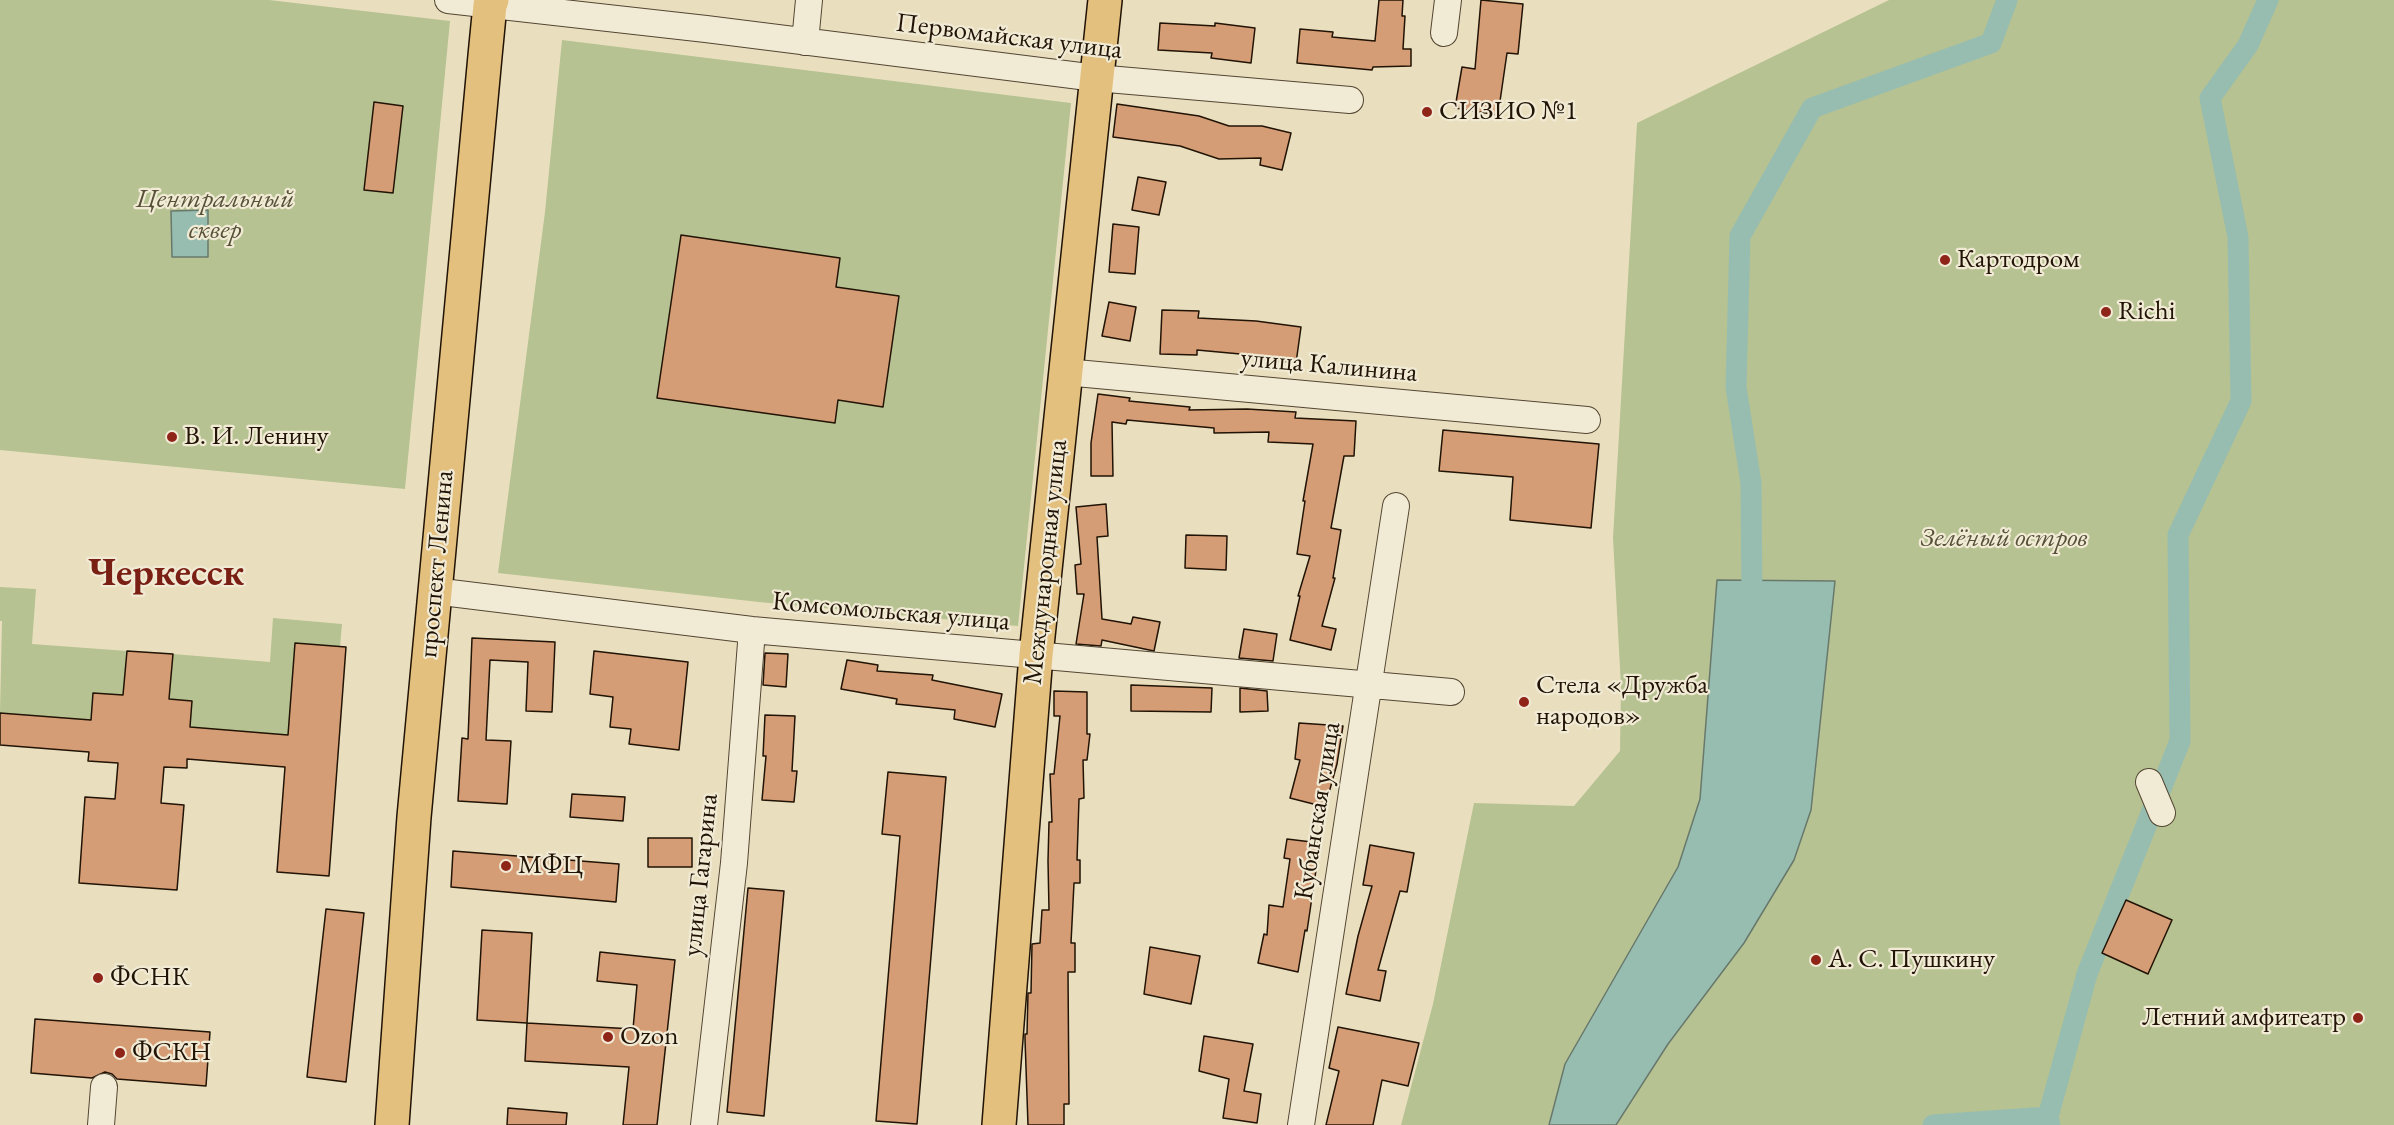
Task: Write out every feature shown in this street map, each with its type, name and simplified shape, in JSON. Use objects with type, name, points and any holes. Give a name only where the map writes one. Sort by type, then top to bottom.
[{"type":"main road","name":"Международная улица","points":[[999,1125],[1036,655],[1105,0]]},
{"type":"main road","name":"проспект Ленина","points":[[392,1125],[413,828],[490,2]]},
{"type":"street","name":"Первомайская улица","points":[[451,0],[490,2],[1096,78],[1350,100]]},
{"type":"street","points":[[805,42],[809,0]]},
{"type":"street","points":[[1444,33],[1448,0]]},
{"type":"street","name":"улица Калинина","points":[[1065,372],[1587,420]]},
{"type":"street","name":"Кубанская улица","points":[[1301,1125],[1396,506]]},
{"type":"street","name":"Комсомольская улица","points":[[434,591],[752,630],[1451,692]]},
{"type":"street","name":"улица Гагарина","points":[[704,1125],[734,863],[752,630]]},
{"type":"street","points":[[2149,782],[2162,813]]},
{"type":"street","points":[[101,1125],[104,1087]]},
{"type":"green space","name":"Центральный сквер","points":[[0,0],[269,0],[450,21],[405,489],[0,450]]},
{"type":"green space","name":"Зелёный остров","points":[[1889,0],[2394,0],[2394,1125],[1401,1125],[1433,1004],[1474,803],[1574,806],[1620,751],[1621,687],[1613,538],[1637,123]]},
{"type":"green space","points":[[562,40],[1071,103],[1018,626],[759,602],[498,573],[545,212]]},
{"type":"green space","points":[[0,587],[36,589],[32,644],[127,651],[123,695],[91,720],[0,713],[2,621],[0,621]]},
{"type":"green space","points":[[273,618],[342,624],[340,647],[295,643],[288,735],[190,727],[192,701],[169,699],[173,654],[270,662]]},
{"type":"water","points":[[208,210],[208,257],[172,257],[171,211]]},
{"type":"water","points":[[1717,580],[1835,581],[1811,810],[1794,860],[1744,943],[1668,1044],[1616,1125],[1549,1125],[1565,1064],[1678,867],[1700,799]]},
{"type":"building","points":[[1379,0],[1403,0],[1402,16],[1405,16],[1403,49],[1411,49],[1411,66],[1373,67],[1372,70],[1297,63],[1300,29],[1333,32],[1332,37],[1375,41]]},
{"type":"building","points":[[1481,0],[1523,4],[1518,54],[1507,53],[1498,115],[1455,108],[1462,67],[1475,69]]},
{"type":"building","points":[[1160,23],[1215,26],[1215,23],[1255,28],[1251,63],[1211,58],[1212,53],[1158,50]]},
{"type":"building","points":[[374,102],[403,106],[393,193],[364,190]]},
{"type":"building","points":[[1117,104],[1199,116],[1229,126],[1262,126],[1291,133],[1282,170],[1260,165],[1261,158],[1219,159],[1180,146],[1113,137]]},
{"type":"building","points":[[1138,177],[1166,182],[1159,215],[1132,210]]},
{"type":"building","points":[[1113,224],[1139,227],[1135,274],[1109,272]]},
{"type":"building","points":[[681,235],[840,258],[836,287],[899,296],[883,407],[838,400],[835,423],[657,398]]},
{"type":"building","points":[[1109,302],[1136,307],[1130,341],[1102,336]]},
{"type":"building","points":[[1162,310],[1199,311],[1198,318],[1256,321],[1301,327],[1296,363],[1251,357],[1251,355],[1197,350],[1197,355],[1160,354]]},
{"type":"building","points":[[1098,394],[1130,398],[1129,401],[1190,407],[1189,410],[1247,409],[1296,412],[1295,418],[1356,421],[1354,456],[1344,456],[1331,528],[1341,530],[1333,578],[1335,578],[1322,626],[1336,629],[1331,650],[1290,640],[1300,596],[1298,596],[1310,556],[1297,554],[1313,444],[1268,442],[1269,432],[1214,433],[1214,428],[1127,420],[1126,424],[1112,422],[1113,476],[1091,476],[1091,443]]},
{"type":"building","points":[[1443,430],[1599,444],[1591,528],[1510,520],[1513,477],[1439,471]]},
{"type":"building","points":[[1106,504],[1108,536],[1097,537],[1102,619],[1131,624],[1133,617],[1160,622],[1154,651],[1102,640],[1101,646],[1076,644],[1084,594],[1077,594],[1075,565],[1081,564],[1076,507]]},
{"type":"building","points":[[1186,535],[1227,536],[1226,570],[1185,568]]},
{"type":"building","points":[[1244,629],[1277,634],[1273,661],[1239,658]]},
{"type":"building","points":[[472,638],[555,642],[552,712],[526,711],[528,662],[490,660],[486,740],[511,741],[507,804],[458,801],[462,738],[468,739]]},
{"type":"building","points":[[295,643],[346,647],[329,876],[277,872],[285,767],[187,759],[187,768],[164,767],[161,803],[184,805],[177,890],[79,883],[85,797],[115,799],[118,763],[88,761],[89,752],[0,745],[0,713],[91,720],[93,693],[123,695],[127,651],[173,654],[169,699],[192,701],[190,727],[288,735]]},
{"type":"building","points":[[594,651],[688,662],[679,750],[629,744],[631,729],[610,727],[613,697],[590,694]]},
{"type":"building","points":[[765,653],[788,654],[786,687],[763,685]]},
{"type":"building","points":[[847,660],[878,665],[877,671],[933,675],[932,680],[1002,694],[995,727],[954,719],[955,710],[896,704],[897,699],[841,689]]},
{"type":"building","points":[[1131,685],[1212,688],[1211,712],[1131,711]]},
{"type":"building","points":[[1240,688],[1267,691],[1268,711],[1240,712]]},
{"type":"building","points":[[1054,691],[1087,692],[1087,734],[1090,734],[1087,760],[1083,760],[1084,798],[1079,799],[1077,860],[1080,860],[1080,883],[1074,883],[1071,943],[1075,943],[1075,972],[1068,972],[1069,1104],[1064,1104],[1064,1125],[1028,1125],[1025,1034],[1027,1034],[1028,993],[1031,993],[1032,944],[1040,943],[1042,910],[1049,910],[1049,822],[1052,822],[1050,774],[1054,774],[1060,716],[1054,716]]},
{"type":"building","points":[[765,715],[795,716],[792,771],[797,771],[794,802],[762,800],[766,756],[763,756]]},
{"type":"building","points":[[1299,723],[1343,726],[1337,764],[1325,807],[1290,798],[1300,760],[1295,759]]},
{"type":"building","points":[[888,772],[946,777],[917,1124],[876,1121],[900,836],[882,834]]},
{"type":"building","points":[[572,794],[625,797],[623,821],[570,817]]},
{"type":"building","points":[[648,838],[692,838],[692,867],[648,867]]},
{"type":"building","points":[[1287,839],[1320,843],[1307,931],[1305,930],[1298,972],[1258,963],[1264,934],[1267,935],[1269,905],[1283,907],[1290,859],[1284,858]]},
{"type":"building","points":[[1370,845],[1414,853],[1407,892],[1400,891],[1378,970],[1386,971],[1380,1001],[1346,994],[1358,936],[1372,886],[1363,885]]},
{"type":"building","points":[[453,851],[619,864],[616,902],[451,887]]},
{"type":"building","points":[[748,888],[784,891],[764,1116],[727,1112]]},
{"type":"building","points":[[2126,900],[2172,920],[2148,974],[2102,953]]},
{"type":"building","points":[[326,909],[364,913],[346,1082],[307,1077]]},
{"type":"building","points":[[482,930],[532,933],[527,1023],[477,1020]]},
{"type":"building","points":[[1150,947],[1200,956],[1191,1004],[1144,994]]},
{"type":"building","points":[[600,952],[675,960],[657,1125],[623,1125],[629,1067],[525,1061],[527,1023],[633,1029],[637,985],[597,981]]},
{"type":"building","name":"ФСКН","points":[[35,1019],[210,1032],[206,1086],[117,1079],[105,1072],[92,1078],[31,1073]]},
{"type":"building","points":[[1338,1027],[1419,1043],[1408,1086],[1382,1080],[1373,1125],[1326,1125],[1339,1071],[1329,1068]]},
{"type":"building","points":[[1204,1036],[1253,1044],[1244,1091],[1261,1094],[1257,1123],[1223,1118],[1229,1079],[1199,1071]]},
{"type":"building","points":[[508,1108],[567,1113],[566,1125],[507,1125]]},
{"type":"waterway","points":[[1752,607],[1751,483],[1736,387],[1740,236],[1812,108],[1991,43],[2007,0]]},
{"type":"waterway","points":[[2050,1125],[2048,1117],[2087,974],[2180,741],[2178,535],[2241,401],[2238,237],[2210,98],[2248,45],[2268,0]]},
{"type":"waterway","points":[[1933,1125],[2048,1117]]},
{"type":"place","name":"СИЗИО №1","points":[[1427,112]]},
{"type":"place","name":"Картодром","points":[[1945,260]]},
{"type":"place","name":"Richi","points":[[2106,312]]},
{"type":"place","name":"В. И. Ленину","points":[[172,437]]},
{"type":"place","name":"Стела «Дружба народов»","points":[[1524,702]]},
{"type":"place","name":"МФЦ","points":[[506,866]]},
{"type":"place","name":"А. С. Пушкину","points":[[1816,960]]},
{"type":"place","name":"ФСНК","points":[[98,978]]},
{"type":"place","name":"Летний амфитеатр","points":[[2358,1018]]},
{"type":"place","name":"Ozon","points":[[608,1037]]},
{"type":"place","name":"ФСКН","points":[[120,1053]]},
{"type":"district","name":"Черкесск","points":[[166,574]]}]
